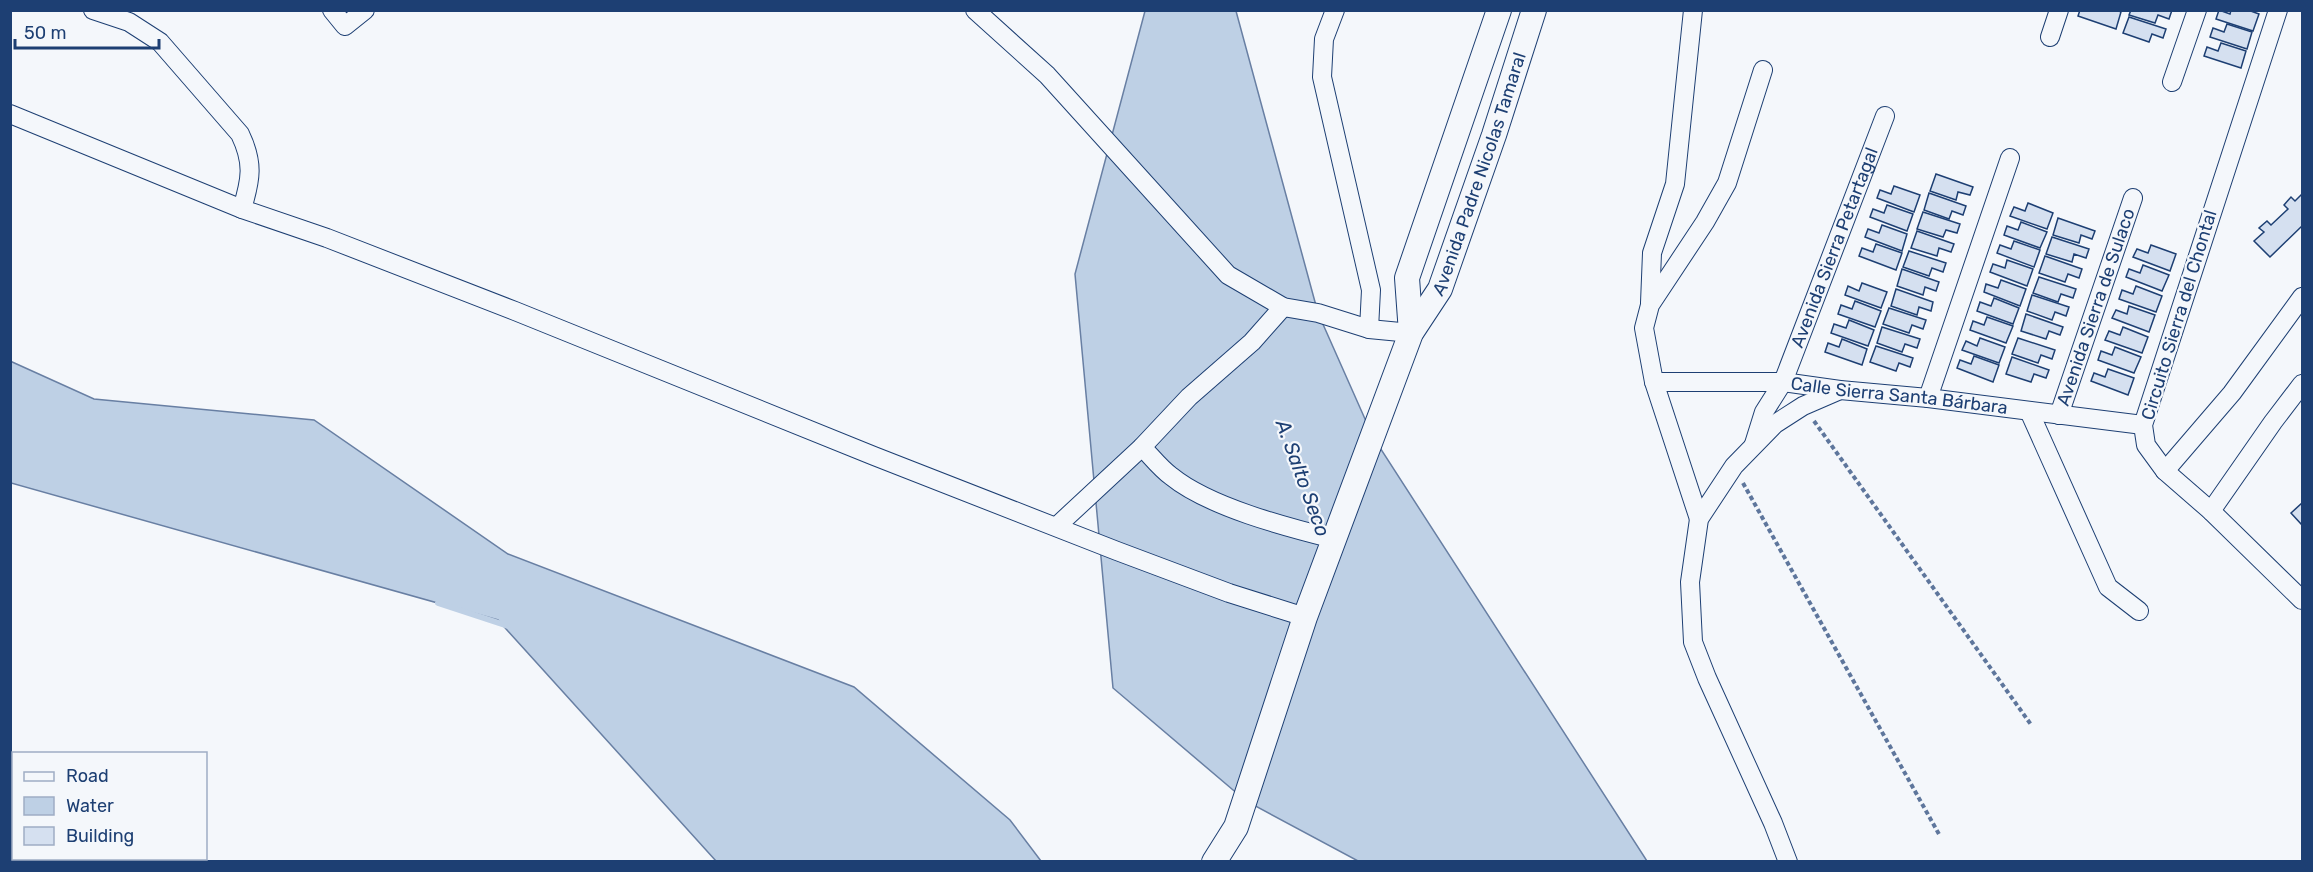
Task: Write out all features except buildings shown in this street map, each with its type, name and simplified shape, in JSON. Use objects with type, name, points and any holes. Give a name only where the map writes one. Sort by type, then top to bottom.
[{"type":"street","points":[[93,10],[129,22],[160,42],[240,134],[248,149],[251,178],[242,209]]},
{"type":"street","points":[[332,10],[345,26],[365,10]]},
{"type":"street","points":[[975,10],[1047,75],[1228,275],[1283,307],[1318,313],[1369,329],[1411,333]]},
{"type":"street","points":[[1335,10],[1324,39],[1322,77],[1371,290],[1369,329]]},
{"type":"street","name":"Avenida Padre Nicolas Tamaral","points":[[1411,333],[1407,278],[1500,10]]},
{"type":"street","name":"Avenida Padre Nicolas Tamaral","points":[[1236,827],[1305,618],[1411,333],[1440,289],[1494,135],[1533,10]]},
{"type":"street","points":[[1693,10],[1675,184],[1652,253],[1650,305],[1644,328],[1654,382],[1699,519]]},
{"type":"street","points":[[2050,37],[2059,10]]},
{"type":"street","points":[[2172,82],[2197,10]]},
{"type":"street","name":"Circuito Sierra del Chontal","points":[[2278,10],[2143,425],[2146,445],[2165,471],[2211,511],[2302,600]]},
{"type":"street","points":[[1489,39],[1520,51]]},
{"type":"street","points":[[1650,305],[1705,222],[1727,183],[1763,70]]},
{"type":"street","points":[[10,114],[242,209],[327,238],[515,311],[874,456],[1218,588],[1305,618]]},
{"type":"street","name":"Avenida Sierra Petartagal","points":[[1754,446],[1764,412],[1783,382],[1885,116]]},
{"type":"street","points":[[1928,398],[2010,158]]},
{"type":"street","name":"Avenida Sierra de Sulaco","points":[[2059,415],[2133,198]]},
{"type":"street","points":[[2165,471],[2232,393],[2302,297]]},
{"type":"street","points":[[1057,526],[1142,447],[1189,397],[1252,342],[1283,307]]},
{"type":"street","name":"Calle Sierra Santa Bárbara","points":[[1654,382],[1783,382],[2143,425]]},
{"type":"street","points":[[2211,511],[2302,384]]},
{"type":"street","points":[[1788,861],[1693,642],[1690,582],[1699,519],[1734,466],[1775,424],[1803,406],[1840,390]]},
{"type":"street","points":[[2029,411],[2108,587],[2139,611]]},
{"type":"street","points":[[1142,447],[1171,477],[1196,491],[1232,508],[1276,523],[1334,538]]},
{"type":"street","points":[[1214,861],[1236,827]]},
{"type":"street","points":[[1235,861],[1236,827]]},
{"type":"path","points":[[1803,406],[2032,726]]},
{"type":"path","points":[[1734,466],[1940,836]]},
{"type":"water","name":"A. Salto Seco","points":[[1145,11],[1236,11],[1318,313],[1373,437],[1647,861],[1358,861],[1246,801],[1113,688],[1075,274]]},
{"type":"water","points":[[10,361],[94,399],[314,420],[508,554],[854,687],[1010,820],[1041,861],[716,861],[498,620],[11,483]]},
{"type":"waterway","points":[[438,603],[508,626]]}]
